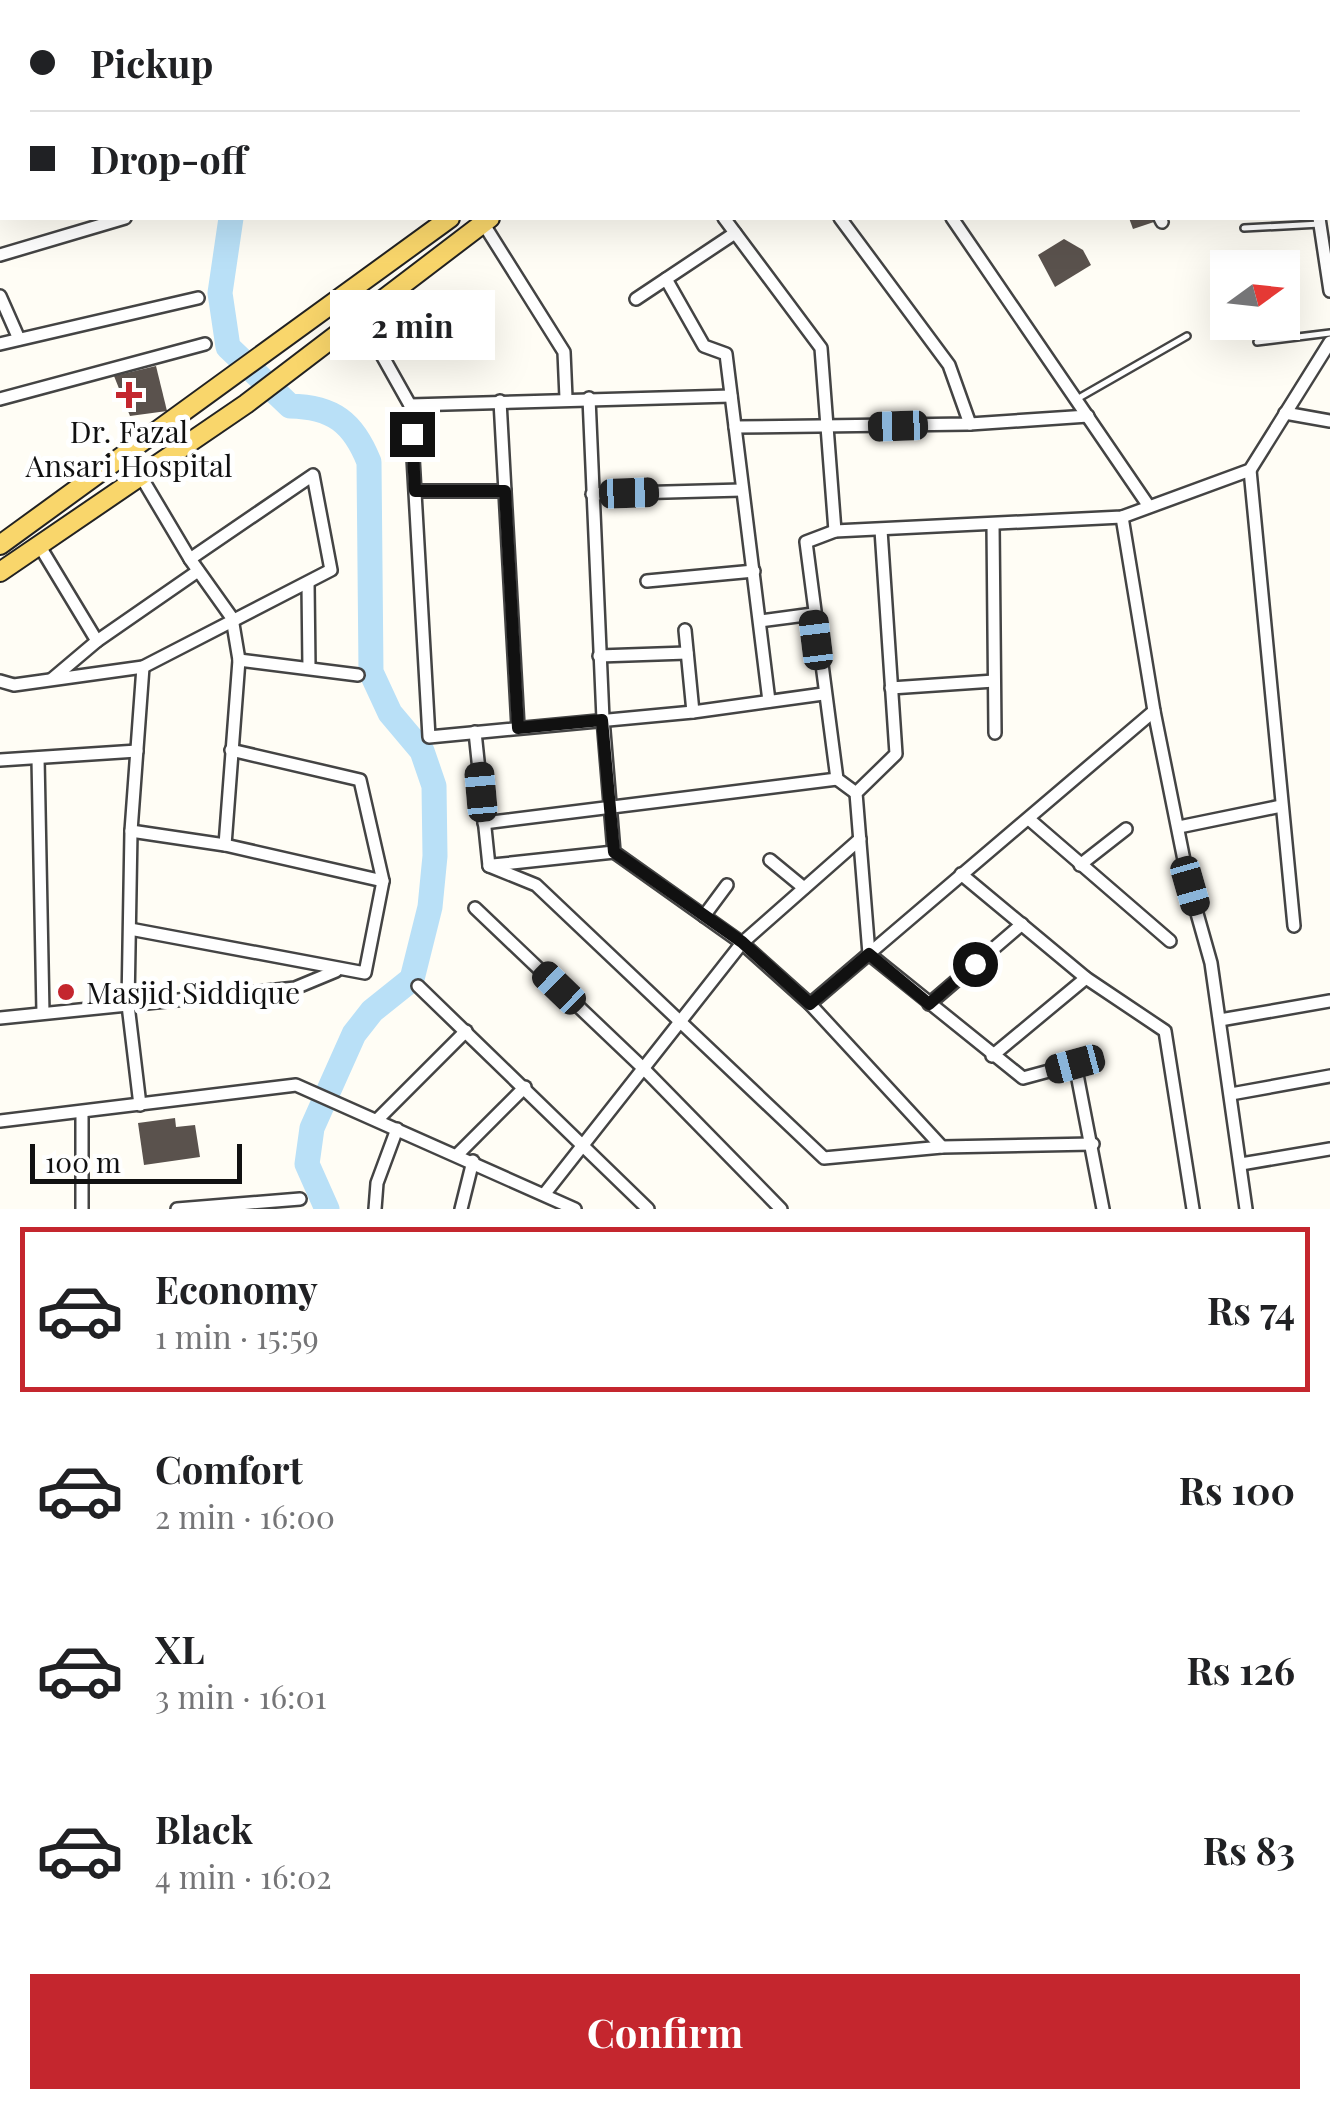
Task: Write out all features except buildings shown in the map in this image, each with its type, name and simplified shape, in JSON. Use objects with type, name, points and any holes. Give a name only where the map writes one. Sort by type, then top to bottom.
[{"type":"main road","points":[[0,545],[447,220]]},
{"type":"main road","points":[[0,572],[246,404],[486,220]]},
{"type":"street","points":[[0,255],[82,223],[108,220]]},
{"type":"street","points":[[486,220],[564,352],[566,398]]},
{"type":"street","points":[[726,220],[821,348],[835,532]]},
{"type":"street","points":[[841,220],[948,365],[970,424]]},
{"type":"street","points":[[953,220],[1148,506]]},
{"type":"street","points":[[1323,223],[1330,291]]},
{"type":"street","points":[[636,299],[736,233]]},
{"type":"street","points":[[666,278],[704,346],[726,354],[769,701]]},
{"type":"street","points":[[0,296],[19,339]]},
{"type":"street","points":[[0,344],[198,298]]},
{"type":"street","points":[[360,316],[410,406],[429,737],[693,712],[823,694]]},
{"type":"street","points":[[1294,926],[1250,470],[1330,342]]},
{"type":"street","points":[[0,399],[205,344]]},
{"type":"street","points":[[410,406],[566,398],[731,396]]},
{"type":"street","points":[[589,398],[602,720],[614,852]]},
{"type":"street","points":[[500,401],[518,728]]},
{"type":"street","points":[[1286,413],[1330,422]]},
{"type":"street","points":[[735,426],[970,424],[1088,416]]},
{"type":"street","points":[[127,453],[190,559],[232,618],[239,660],[225,845]]},
{"type":"street","points":[[837,779],[806,542],[835,532],[1122,517],[1250,470]]},
{"type":"street","points":[[0,681],[14,685],[144,667],[331,570],[313,475],[190,559]]},
{"type":"street","points":[[592,494],[742,490]]},
{"type":"street","points":[[415,491],[505,491]]},
{"type":"street","points":[[1122,517],[1154,711],[1220,1020],[1246,1209]]},
{"type":"street","points":[[994,524],[995,733]]},
{"type":"street","points":[[856,793],[896,754],[882,530]]},
{"type":"street","points":[[39,545],[96,642]]},
{"type":"street","points":[[52,680],[96,642],[198,571]]},
{"type":"street","points":[[647,581],[754,572]]},
{"type":"street","points":[[308,583],[308,668]]},
{"type":"street","points":[[760,622],[813,614]]},
{"type":"street","points":[[685,630],[693,712]]},
{"type":"street","points":[[599,656],[688,653]]},
{"type":"street","points":[[239,660],[358,675]]},
{"type":"street","points":[[140,1106],[128,1005],[131,831],[144,667]]},
{"type":"street","points":[[892,688],[994,682]]},
{"type":"street","points":[[810,1004],[1154,711]]},
{"type":"street","points":[[475,732],[489,866]]},
{"type":"street","points":[[130,930],[365,973],[382,881],[360,780],[231,750]]},
{"type":"street","points":[[0,760],[137,751]]},
{"type":"street","points":[[38,758],[43,1013]]},
{"type":"street","points":[[484,823],[837,779],[856,793],[869,954],[1023,1078],[1075,1064],[1103,1209]]},
{"type":"street","points":[[1179,827],[1281,806]]},
{"type":"street","points":[[1030,820],[1170,942]]},
{"type":"street","points":[[1080,865],[1126,829]]},
{"type":"street","points":[[131,831],[225,845],[382,881]]},
{"type":"street","points":[[546,1192],[742,942],[860,840]]},
{"type":"street","points":[[489,866],[614,852],[742,942],[810,1004],[942,1147]]},
{"type":"street","points":[[770,860],[804,888]]},
{"type":"street","points":[[489,866],[536,885],[824,1158],[942,1147],[1093,1144]]},
{"type":"street","points":[[961,874],[1086,978],[1165,1031],[1193,1209]]},
{"type":"street","points":[[704,916],[727,886]]},
{"type":"street","points":[[475,908],[643,1068],[781,1209]]},
{"type":"street","points":[[929,1004],[1022,924]]},
{"type":"street","points":[[0,1018],[294,988],[337,970]]},
{"type":"street","points":[[992,1056],[1086,978]]},
{"type":"street","points":[[418,986],[648,1209]]},
{"type":"street","points":[[1220,1020],[1330,1000]]},
{"type":"street","points":[[376,1120],[466,1031]]},
{"type":"street","points":[[1231,1094],[1330,1076]]},
{"type":"street","points":[[0,1121],[296,1086],[546,1192],[576,1209]]},
{"type":"street","points":[[458,1154],[525,1086]]},
{"type":"street","points":[[82,1114],[82,1209]]},
{"type":"street","points":[[375,1209],[376,1189],[397,1129]]},
{"type":"street","points":[[1241,1164],[1330,1149]]},
{"type":"street","points":[[461,1209],[473,1161]]},
{"type":"street","points":[[177,1209],[300,1199]]},
{"type":"lane","points":[[1244,228],[1323,223]]},
{"type":"lane","points":[[1256,342],[1330,333]]},
{"type":"lane","points":[[1076,400],[1188,336]]},
{"type":"waterway","points":[[231,220],[220,293],[228,347],[290,406],[318,410],[340,419],[356,437],[369,462],[371,672],[390,713],[422,751],[434,786],[435,856],[430,907],[412,979],[372,1011],[354,1034],[312,1128],[307,1164],[327,1209]]},
{"type":"place","name":"Dr. Fazal Ansari Hospital","points":[[129,395]]},
{"type":"place","name":"Masjid Siddique","points":[[66,992]]},
{"type":"route","points":[[412,434],[415,491],[505,491],[518,728],[602,720],[614,852],[742,942],[810,1004],[869,954],[929,1004],[975,964]]}]
